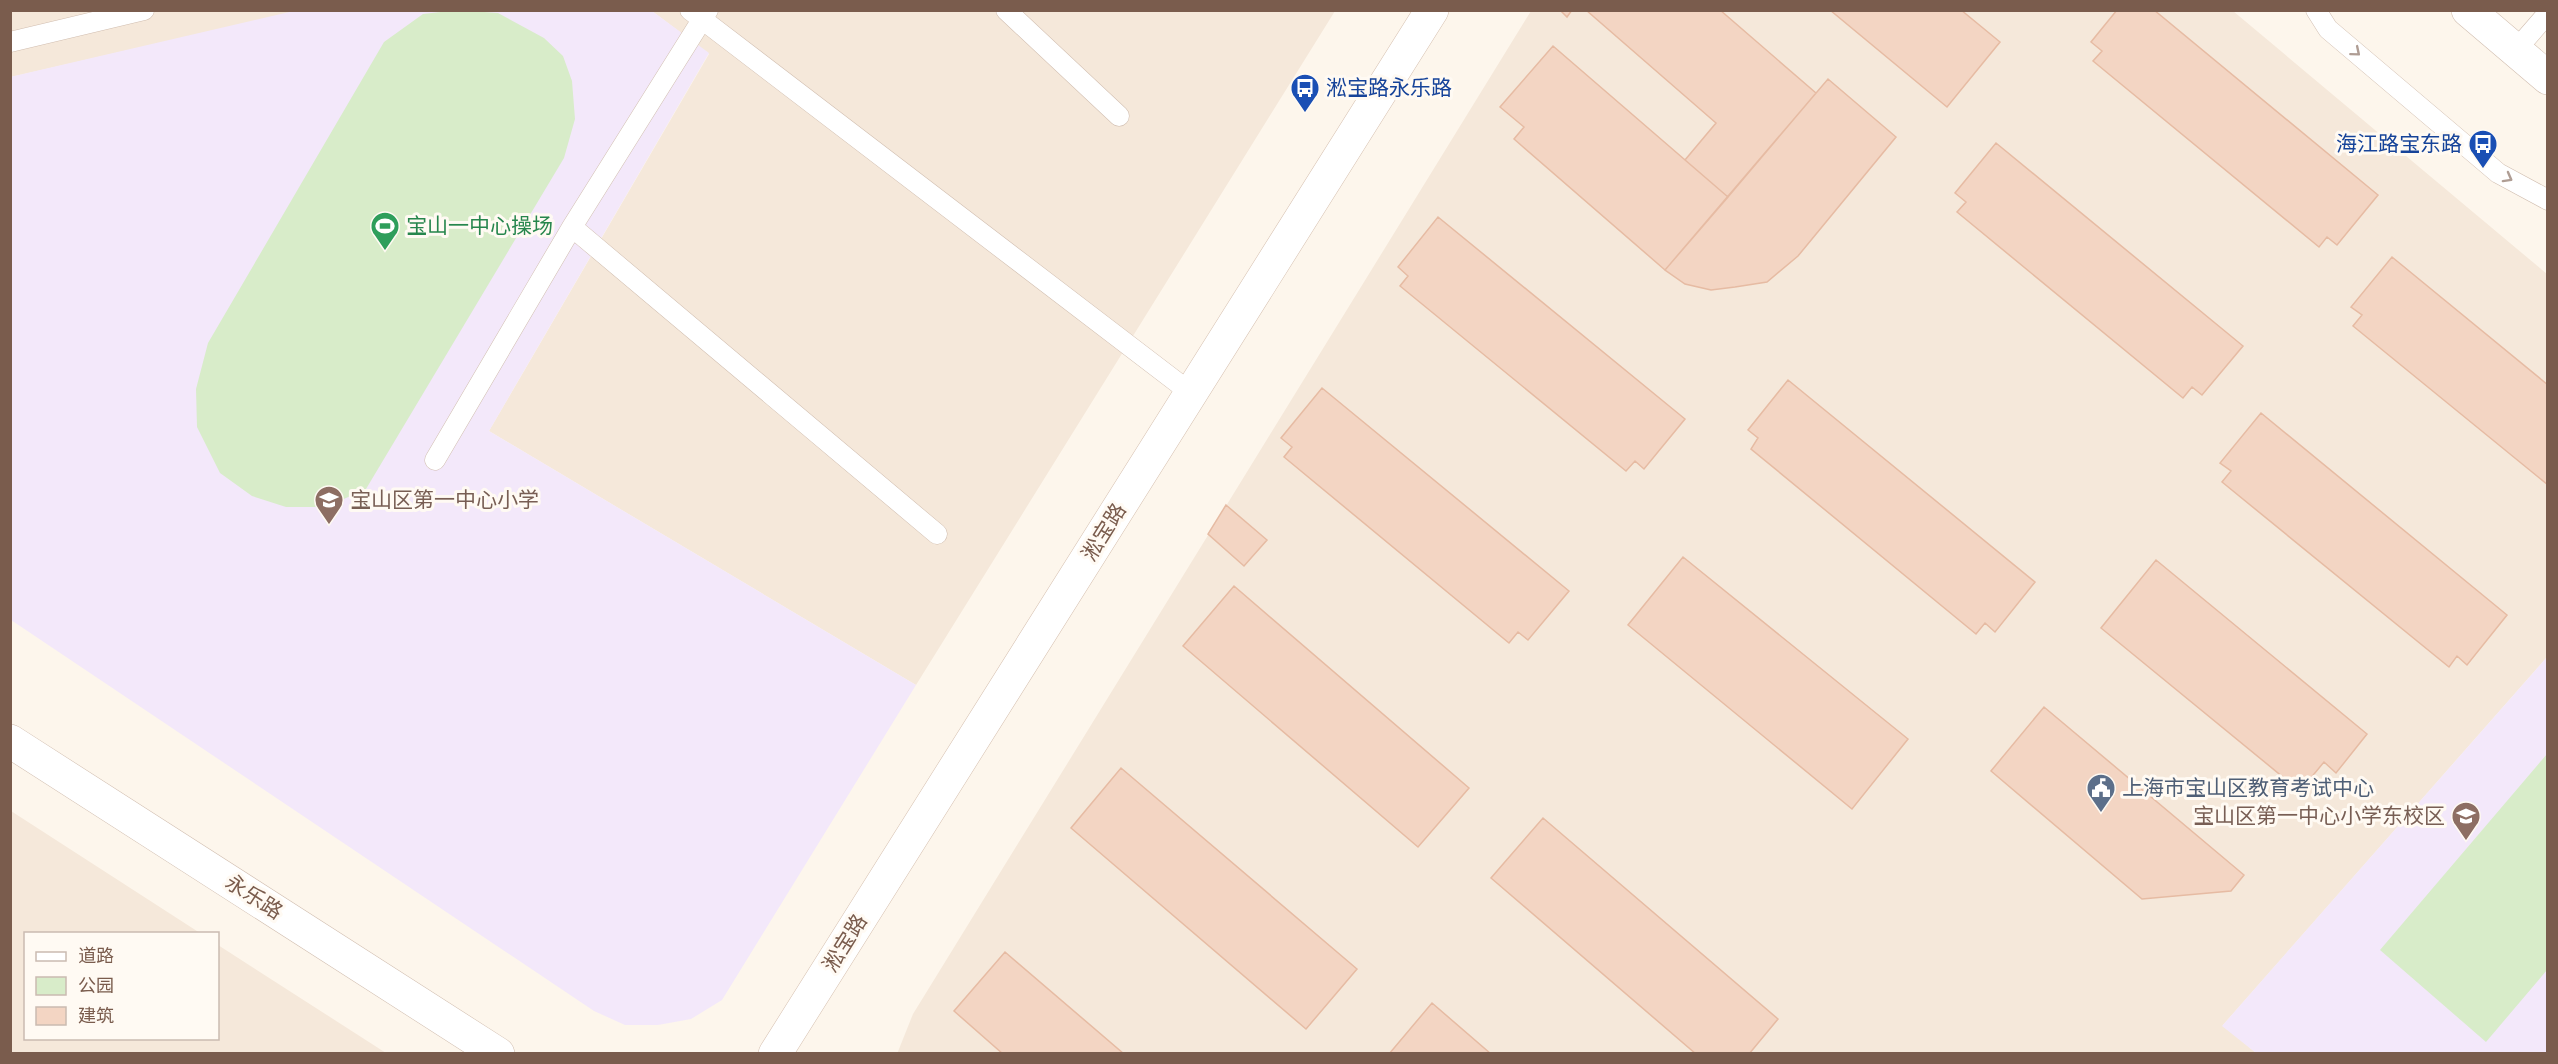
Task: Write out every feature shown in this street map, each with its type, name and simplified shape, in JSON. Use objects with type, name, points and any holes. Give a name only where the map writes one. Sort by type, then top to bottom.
[{"type":"main road","name":"淞宝路","points":[[776,1053],[1432,10]]},
{"type":"main road","points":[[2468,10],[2547,78]]},
{"type":"main road","name":"永乐路","points":[[10,741],[498,1053]]},
{"type":"lane","points":[[1006,10],[1119,116]]},
{"type":"lane","points":[[2316,10],[2328,29],[2498,173],[2547,200]]},
{"type":"lane","points":[[10,42],[141,11]]},
{"type":"lane","points":[[2514,51],[2547,13]]},
{"type":"lane","points":[[435,460],[700,14],[1191,393]]},
{"type":"lane","points":[[572,227],[937,534]]},
{"type":"shaded area","points":[[11,10],[298,11],[11,77]]},
{"type":"shaded area","name":"宝山区第一中心小学","points":[[298,10],[652,11],[709,53],[489,431],[916,685],[722,1000],[691,1019],[658,1025],[625,1025],[594,1011],[11,620],[10,77]]},
{"type":"shaded area","points":[[652,11],[1335,11],[916,685],[489,431],[709,54]]},
{"type":"shaded area","points":[[1531,11],[2233,11],[2547,274],[2547,657],[2223,1025],[2256,1053],[897,1054],[913,1014]]},
{"type":"shaded area","name":"宝山区第一中心小学东校区","points":[[2547,657],[2547,1053],[2256,1053],[2222,1026]]},
{"type":"shaded area","points":[[11,811],[198,932],[24,932],[24,1040],[219,1040],[219,946],[386,1053],[11,1053]]},
{"type":"green space","name":"宝山一中心操场","points":[[458,10],[498,13],[544,38],[563,56],[572,81],[575,119],[564,158],[366,489],[326,507],[286,507],[252,496],[220,473],[197,427],[196,389],[208,343],[384,42],[423,14]]},
{"type":"green space","points":[[2547,754],[2547,970],[2486,1042],[2380,950]]},
{"type":"building","points":[[1560,10],[1572,10],[1567,17]]},
{"type":"building","points":[[1586,10],[1720,10],[1816,93],[1728,197],[1685,160],[1716,123]]},
{"type":"building","points":[[1830,10],[1961,10],[2000,42],[1947,107]]},
{"type":"building","points":[[2117,10],[2154,10],[2378,195],[2337,245],[2327,237],[2319,247],[2093,61],[2102,51],[2091,42]]},
{"type":"building","points":[[1553,46],[1728,197],[1665,270],[1514,139],[1524,127],[1500,107]]},
{"type":"building","points":[[1828,79],[1896,137],[1798,256],[1767,282],[1711,290],[1685,284],[1665,270]]},
{"type":"building","points":[[1996,143],[2243,346],[2202,395],[2192,387],[2183,398],[1957,212],[1966,202],[1955,193]]},
{"type":"building","points":[[1438,217],[1685,419],[1644,469],[1635,461],[1626,471],[1400,286],[1408,276],[1398,267]]},
{"type":"building","points":[[2392,257],[2548,385],[2548,485],[2353,326],[2362,315],[2351,307]]},
{"type":"building","points":[[1788,380],[2035,582],[1995,632],[1985,623],[1976,634],[1751,449],[1758,438],[1748,430]]},
{"type":"building","points":[[1322,388],[1569,591],[1528,640],[1518,632],[1509,643],[1284,457],[1292,447],[1281,438]]},
{"type":"building","points":[[2261,413],[2507,615],[2467,665],[2457,656],[2449,667],[2222,482],[2231,471],[2220,463]]},
{"type":"building","points":[[1226,505],[1267,540],[1244,566],[1208,534]]},
{"type":"building","points":[[1683,557],[1908,739],[1852,809],[1628,625]]},
{"type":"building","points":[[2156,560],[2367,734],[2336,773],[2324,762],[2300,791],[2101,628]]},
{"type":"building","points":[[1234,586],[1469,788],[1418,847],[1183,646]]},
{"type":"building","points":[[2044,707],[2244,875],[2231,891],[2142,899],[1991,771]]},
{"type":"building","points":[[1121,768],[1357,969],[1306,1029],[1071,828]]},
{"type":"building","points":[[1543,818],[1778,1019],[1749,1054],[1696,1054],[1491,878]]},
{"type":"building","points":[[1005,952],[1124,1054],[1003,1054],[954,1011]]},
{"type":"building","points":[[1432,1003],[1491,1054],[1389,1054]]},
{"type":"place","name":"淞宝路永乐路","points":[[1305,114]]},
{"type":"place","name":"海江路宝东路","points":[[2483,170]]},
{"type":"place","name":"宝山一中心操场","points":[[385,252]]},
{"type":"place","name":"宝山区第一中心小学","points":[[329,526]]},
{"type":"place","name":"上海市宝山区教育考试中心","points":[[2101,814]]},
{"type":"place","name":"宝山区第一中心小学东校区","points":[[2466,842]]}]
